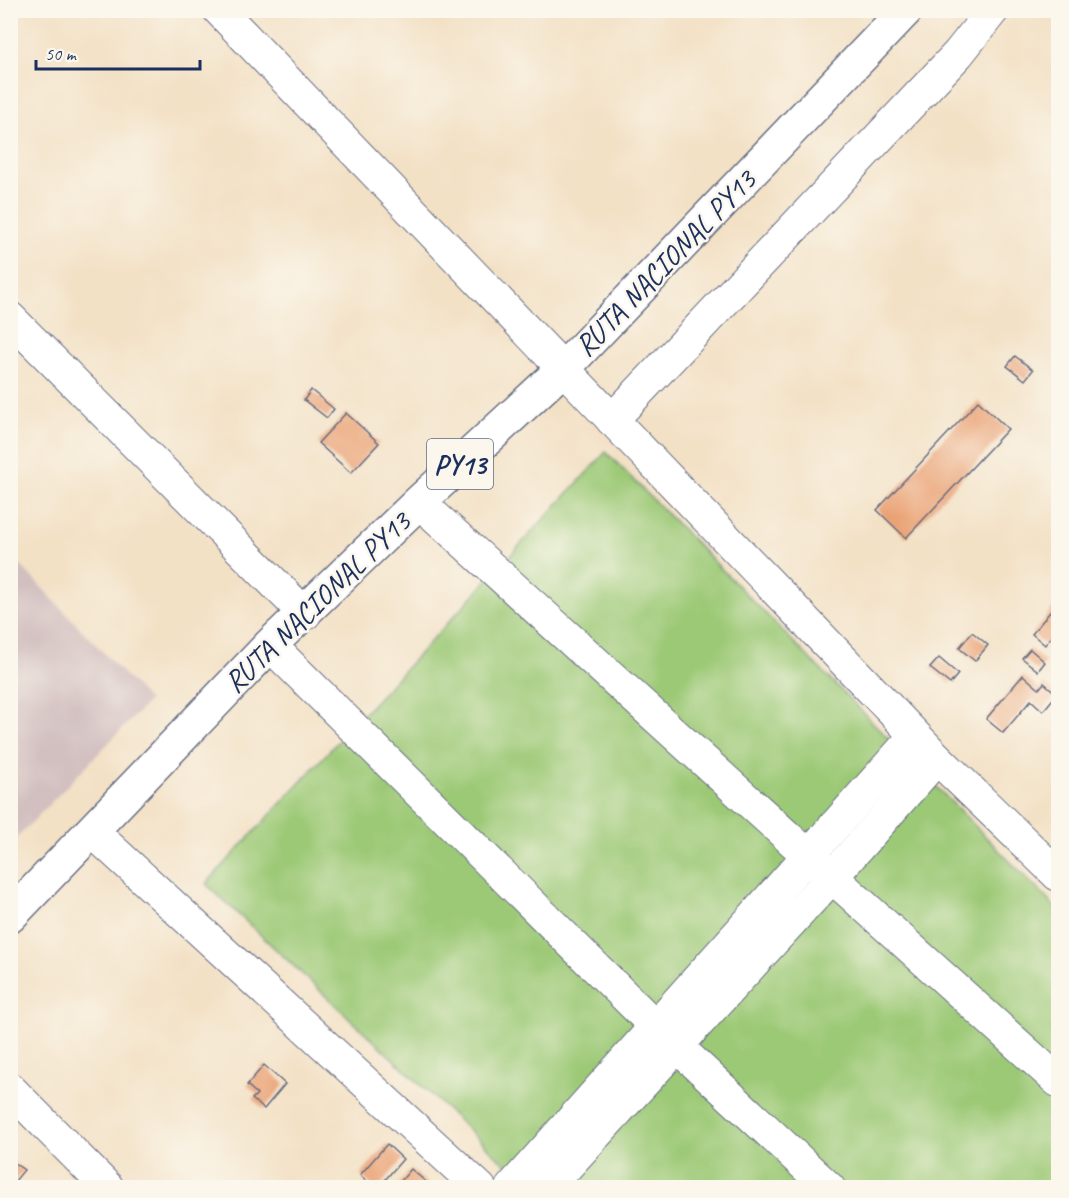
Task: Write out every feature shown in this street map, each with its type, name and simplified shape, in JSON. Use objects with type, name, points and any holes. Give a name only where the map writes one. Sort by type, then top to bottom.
[{"type":"highway","name":"RUTA NACIONAL PY13","points":[[10,916],[270,645],[305,614],[419,502],[564,368],[906,10]]},
{"type":"street","points":[[219,10],[915,736],[1059,875]]},
{"type":"street","points":[[612,420],[958,54],[993,10]]},
{"type":"street","points":[[10,318],[305,614]]},
{"type":"street","points":[[419,502],[1059,1081]]},
{"type":"street","points":[[270,645],[665,1036],[829,1188]]},
{"type":"street","points":[[547,1188],[808,855],[915,736]]},
{"type":"street","points":[[511,1188],[665,1036],[832,878],[937,758]]},
{"type":"street","points":[[93,832],[480,1188]]},
{"type":"street","points":[[10,1089],[108,1188]]},
{"type":"shaded area","points":[[11,555],[149,701],[11,844]]},
{"type":"green space","points":[[606,452],[1058,910],[1058,1187],[530,1187],[206,884]]},
{"type":"building","points":[[1015,356],[1033,370],[1025,380],[1007,366]]},
{"type":"building","points":[[311,390],[334,409],[327,418],[304,400]]},
{"type":"building","points":[[978,401],[1008,429],[906,538],[877,510]]},
{"type":"building","points":[[346,413],[379,443],[351,473],[318,443]]},
{"type":"building","points":[[1058,602],[1058,628],[1045,645],[1032,634]]},
{"type":"building","points":[[972,632],[988,645],[975,661],[959,648]]},
{"type":"building","points":[[1030,649],[1045,662],[1038,671],[1022,658]]},
{"type":"building","points":[[939,658],[958,674],[950,684],[930,668]]},
{"type":"building","points":[[1023,675],[1039,689],[1044,683],[1057,694],[1043,711],[1031,700],[1003,733],[986,719]]},
{"type":"building","points":[[264,1065],[285,1084],[264,1109],[252,1099],[257,1094],[247,1085]]},
{"type":"building","points":[[387,1144],[403,1159],[378,1188],[374,1188],[360,1175]]},
{"type":"building","points":[[10,1160],[24,1170],[10,1187]]},
{"type":"building","points":[[411,1169],[433,1188],[395,1188]]}]
